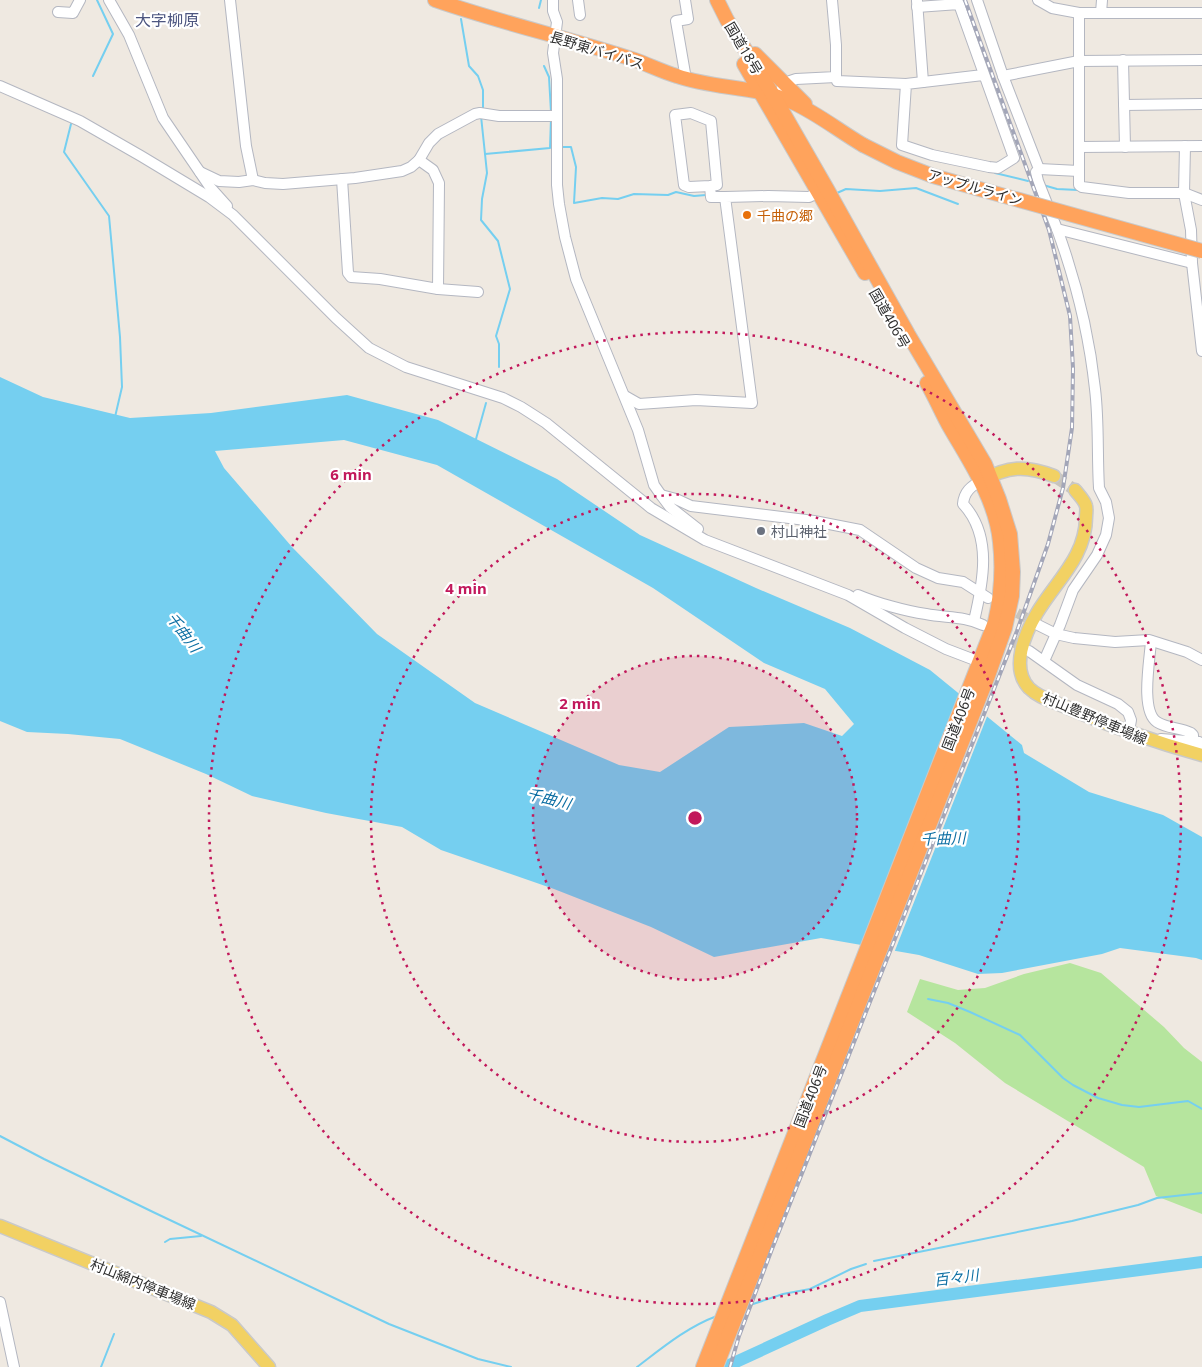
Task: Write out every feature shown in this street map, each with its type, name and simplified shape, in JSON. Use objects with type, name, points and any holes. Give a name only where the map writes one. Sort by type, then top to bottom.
[{"type":"highway","name":"長野東バイパス","points":[[435,0],[482,16],[636,60],[686,79],[766,94]]},
{"type":"highway","name":"国道18号","points":[[708,0],[766,94]]},
{"type":"highway","name":"国道18号","points":[[717,0],[766,94]]},
{"type":"highway","points":[[724,13],[754,53],[815,114],[801,122],[799,139]]},
{"type":"highway","name":"アップルライン","points":[[766,94],[792,102],[864,145],[898,162],[933,176],[1202,251]]},
{"type":"highway","name":"国道406号","points":[[716,1367],[982,670],[1000,598],[999,534],[986,478],[864,272],[799,139],[766,94]]},
{"type":"highway","name":"国道406号","points":[[766,94],[823,191]]},
{"type":"highway","name":"国道406号","points":[[703,1367],[982,670]]},
{"type":"main road","points":[[986,478],[1005,470],[1020,468],[1041,471],[1054,476]]},
{"type":"main road","name":"村山豊野停車場線","points":[[1075,490],[1086,505],[1086,530],[1078,556],[1037,613],[1026,635],[1020,657],[1021,670],[1025,682],[1031,689],[1046,699],[1152,741],[1202,756]]},
{"type":"main road","name":"村山綿内停車場線","points":[[0,1226],[211,1312],[232,1325],[268,1367]]},
{"type":"street","points":[[58,12],[73,13],[80,0]]},
{"type":"street","points":[[109,0],[128,35],[162,118],[233,215]]},
{"type":"street","points":[[230,0],[246,146],[253,180]]},
{"type":"street","points":[[553,0],[557,22],[553,54],[557,79],[557,184],[565,237],[576,279],[638,430],[654,485],[670,507],[700,531],[706,540]]},
{"type":"street","points":[[578,0],[580,15]]},
{"type":"street","points":[[686,0],[688,19],[676,21],[686,79]]},
{"type":"street","points":[[832,0],[837,81],[906,84],[983,75]]},
{"type":"street","points":[[977,0],[1038,169],[1036,172],[1038,181],[1057,229],[1078,293],[1090,344],[1096,391],[1099,488],[1106,502],[1109,518],[1106,535],[1097,555],[1073,590],[1044,661]]},
{"type":"street","points":[[1038,0],[1052,8],[1079,13],[1202,12]]},
{"type":"street","points":[[1102,0],[1102,13]]},
{"type":"street","points":[[906,84],[902,145],[932,156],[998,168],[1014,158],[959,4],[917,3],[923,82]]},
{"type":"street","points":[[1079,13],[1079,185],[1082,187],[1129,193],[1184,193],[1202,200]]},
{"type":"street","points":[[1123,60],[1125,147]]},
{"type":"street","points":[[1003,76],[1079,61],[1202,60]]},
{"type":"street","points":[[766,94],[796,79],[836,77]]},
{"type":"street","points":[[0,86],[88,125],[209,197],[233,215],[336,318],[369,348],[406,367],[503,398],[521,407],[546,423],[652,508],[706,540],[848,595],[982,670]]},
{"type":"street","points":[[1124,105],[1202,104]]},
{"type":"street","points":[[200,172],[219,181],[239,182],[253,180],[283,184],[402,171],[411,167],[419,160],[429,143],[438,134],[468,117],[483,113],[499,116],[557,116]]},
{"type":"street","points":[[691,113],[711,121],[717,185],[710,186],[689,187],[684,185],[675,115],[691,113]]},
{"type":"street","points":[[1184,146],[1184,193],[1191,230],[1192,263],[1202,350]]},
{"type":"street","points":[[1079,147],[1202,146]]},
{"type":"street","points":[[419,160],[433,170],[439,182],[438,289]]},
{"type":"street","points":[[1038,169],[1079,171]]},
{"type":"street","points":[[342,179],[348,273],[351,277],[380,279],[438,289],[478,292]]},
{"type":"street","points":[[710,186],[711,197],[809,197],[823,191]]},
{"type":"street","points":[[625,396],[639,404],[696,400],[752,403],[725,197]]},
{"type":"street","points":[[1057,229],[1192,263]]},
{"type":"street","points":[[848,595],[853,592],[868,599],[925,614],[958,617],[979,623],[985,595],[984,552],[977,525],[963,504],[963,498],[969,488],[986,478]]},
{"type":"street","points":[[661,495],[696,507],[814,521],[860,530],[916,568],[938,578],[963,582],[985,595]]},
{"type":"street","points":[[1038,624],[1056,634],[1115,642],[1151,641],[1187,652],[1202,660]]},
{"type":"street","points":[[1151,641],[1147,685],[1151,715],[1155,721],[1169,728],[1190,733],[1199,743]]},
{"type":"street","points":[[1030,652],[1077,686],[1113,701],[1128,712],[1131,720],[1129,731]]},
{"type":"street","points":[[1152,741],[1158,739],[1199,743]]},
{"type":"street","points":[[0,1302],[14,1367]]},
{"type":"green space","points":[[1070,963],[1101,973],[1202,1062],[1202,1214],[1156,1196],[1144,1167],[1005,1083],[955,1043],[907,1012],[920,979],[958,990],[985,988],[1024,974]]},
{"type":"water","name":"千曲川","points":[[0,377],[43,397],[130,418],[211,413],[347,395],[438,420],[557,479],[640,535],[850,628],[930,670],[1022,745],[1024,753],[1089,792],[1163,815],[1202,837],[1202,960],[1120,948],[1102,954],[1002,973],[978,974],[919,955],[821,938],[714,957],[651,927],[554,889],[441,850],[402,827],[326,813],[252,796],[206,774],[120,739],[27,732],[0,721]],"holes":[[[344,440],[437,465],[653,588],[764,663],[825,689],[854,724],[842,736],[804,723],[729,727],[660,772],[619,765],[475,703],[377,634],[292,547],[224,468],[215,451]]]},
{"type":"pier","points":[[961,692],[988,714],[894,953],[861,947]]},
{"type":"waterway","points":[[93,76],[113,34],[97,0]]},
{"type":"waterway","points":[[539,8],[541,0]]},
{"type":"waterway","points":[[461,19],[469,66],[478,76],[483,90],[483,109]]},
{"type":"waterway","points":[[544,66],[549,77],[551,112]]},
{"type":"waterway","points":[[481,116],[487,173],[482,199],[481,220],[498,241],[510,289],[496,336],[499,344],[499,367]]},
{"type":"waterway","points":[[485,154],[550,148],[551,119]]},
{"type":"waterway","points":[[71,124],[64,152],[109,216],[120,337],[122,387],[115,417]]},
{"type":"waterway","points":[[560,147],[571,147],[576,167],[574,203],[602,198],[618,199],[634,194],[668,195],[676,192],[694,196],[706,195]]},
{"type":"waterway","points":[[995,173],[1028,181]]},
{"type":"waterway","points":[[1043,185],[1057,189],[1078,190]]},
{"type":"waterway","points":[[837,193],[846,189],[880,191],[916,188],[958,204]]},
{"type":"waterway","points":[[476,439],[486,403]]},
{"type":"waterway","points":[[928,999],[948,1003],[1020,1035],[1063,1078],[1098,1098],[1122,1105],[1139,1107],[1188,1101],[1202,1109]]},
{"type":"waterway","points":[[0,1136],[153,1212],[389,1324],[478,1359],[511,1367]]},
{"type":"waterway","points":[[874,1261],[1072,1221],[1138,1205],[1157,1198],[1202,1193]]},
{"type":"waterway","points":[[165,1242],[170,1239],[201,1236]]},
{"type":"waterway","name":"百々川","points":[[725,1367],[860,1306],[1202,1262]]},
{"type":"waterway","points":[[747,1306],[783,1294],[810,1289],[851,1269],[866,1264]]},
{"type":"waterway","points":[[637,1367],[685,1332],[717,1316]]},
{"type":"waterway","points":[[101,1367],[114,1334]]},
{"type":"tunnel","points":[[1054,476],[1075,490]]},
{"type":"tunnel","points":[[1004,606],[1038,624]]},
{"type":"tunnel","points":[[998,633],[1029,651]]},
{"type":"railway","points":[[730,1367],[739,1336],[772,1249],[1017,631],[1048,544],[1063,488],[1072,428],[1073,368],[1070,316],[1049,230],[965,0]]},
{"type":"place","name":"千曲の郷","points":[[747,215]]},
{"type":"place","name":"村山神社","points":[[761,531]]},
{"type":"district","name":"大字柳原","points":[[167,20]]}]
